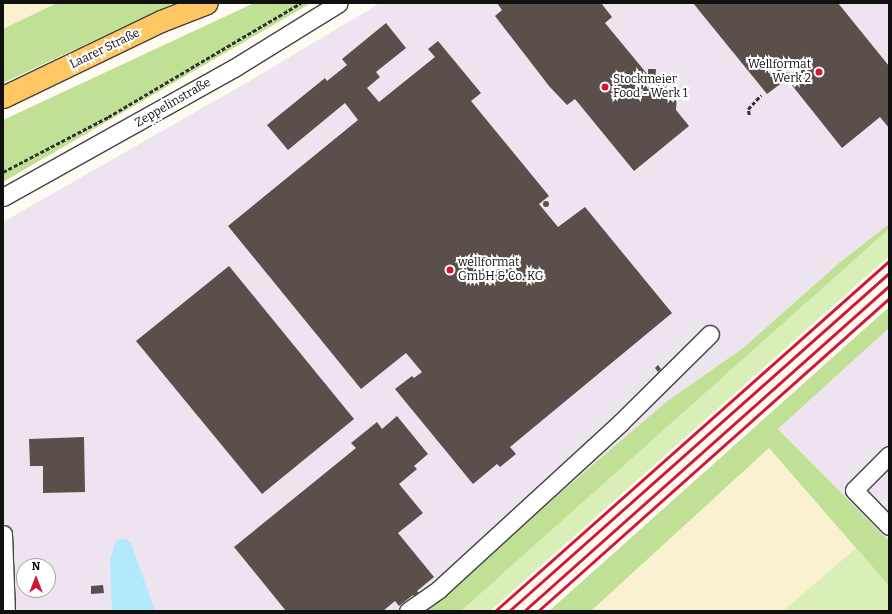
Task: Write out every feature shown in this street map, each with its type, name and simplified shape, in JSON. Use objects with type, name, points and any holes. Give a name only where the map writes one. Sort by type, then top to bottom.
[{"type":"main road","name":"Laarer Straße","points":[[3,97],[161,21],[207,3]]},
{"type":"street","name":"Zeppelinstraße","points":[[3,197],[227,72],[339,3]]},
{"type":"street","points":[[408,611],[439,589],[622,422],[710,334]]},
{"type":"street","points":[[889,455],[854,490],[889,526]]},
{"type":"street","points":[[3,534],[6,611]]},
{"type":"path","points":[[3,172],[108,118],[301,3]]},
{"type":"path","points":[[749,115],[748,109],[761,95]]},
{"type":"shaded area","points":[[3,3],[57,3],[3,29]]},
{"type":"shaded area","points":[[380,3],[889,3],[889,224],[839,263],[743,348],[666,402],[422,611],[3,611],[3,222],[258,76]]},
{"type":"shaded area","points":[[889,328],[889,541],[778,429]]},
{"type":"shaded area","points":[[769,448],[856,548],[783,611],[591,611]]},
{"type":"green space","points":[[57,3],[174,3],[3,83],[3,29]]},
{"type":"green space","points":[[254,3],[311,3],[3,182],[3,120]]},
{"type":"green space","points":[[889,224],[889,229],[461,611],[422,611],[666,402],[743,348],[839,263]]},
{"type":"green space","points":[[889,229],[889,256],[490,611],[461,611]]},
{"type":"green space","points":[[889,307],[889,328],[778,429],[889,541],[889,586],[769,448],[591,611],[549,611]]},
{"type":"green space","points":[[856,548],[889,586],[889,611],[783,611]]},
{"type":"water","points":[[126,539],[131,543],[155,611],[112,611],[110,560],[116,540]]},
{"type":"building","name":"Stockmeier Food - Werk 1","points":[[497,3],[601,3],[612,17],[605,23],[648,75],[648,69],[656,69],[655,84],[658,88],[659,81],[667,82],[665,97],[669,101],[670,94],[677,95],[676,110],[689,126],[634,171],[575,99],[567,105],[549,86],[495,16],[502,10]]},
{"type":"building","name":"Wellformat Werk 2","points":[[693,3],[838,3],[889,66],[889,128],[880,117],[842,148],[787,79],[767,94]]},
{"type":"building","name":"wellformat GmbH & Co. KG","points":[[386,23],[406,48],[376,72],[380,77],[367,88],[379,102],[435,57],[428,49],[438,41],[481,93],[471,101],[549,196],[539,204],[558,227],[585,207],[672,313],[510,447],[516,454],[500,467],[497,464],[473,484],[395,389],[412,376],[414,378],[422,372],[406,353],[361,389],[228,226],[358,120],[345,103],[288,150],[267,125],[325,78],[327,81],[347,65],[342,59]]},
{"type":"building","points":[[546,201],[549,204],[546,207],[543,204]]},
{"type":"building","points":[[229,266],[354,419],[262,494],[136,341]]},
{"type":"building","points":[[658,365],[661,369],[658,372],[655,368]]},
{"type":"building","points":[[397,416],[428,454],[414,466],[417,469],[399,484],[423,513],[398,533],[434,577],[417,591],[421,595],[416,598],[413,595],[399,606],[395,601],[383,611],[286,611],[234,547],[356,448],[351,443],[377,422],[382,429]]},
{"type":"building","points":[[84,437],[85,492],[43,493],[43,466],[30,466],[29,439]]},
{"type":"building","points":[[103,585],[104,593],[91,594],[91,586]]},
{"type":"railway","points":[[495,611],[889,261]]},
{"type":"railway","points":[[509,611],[889,273]]},
{"type":"railway","points":[[524,611],[889,286]]},
{"type":"railway","points":[[538,611],[889,298]]},
{"type":"place","name":"Wellformat Werk 2","points":[[819,72]]},
{"type":"place","name":"Stockmeier Food - Werk 1","points":[[605,87]]},
{"type":"place","name":"wellformat GmbH & Co. KG","points":[[450,270]]}]
